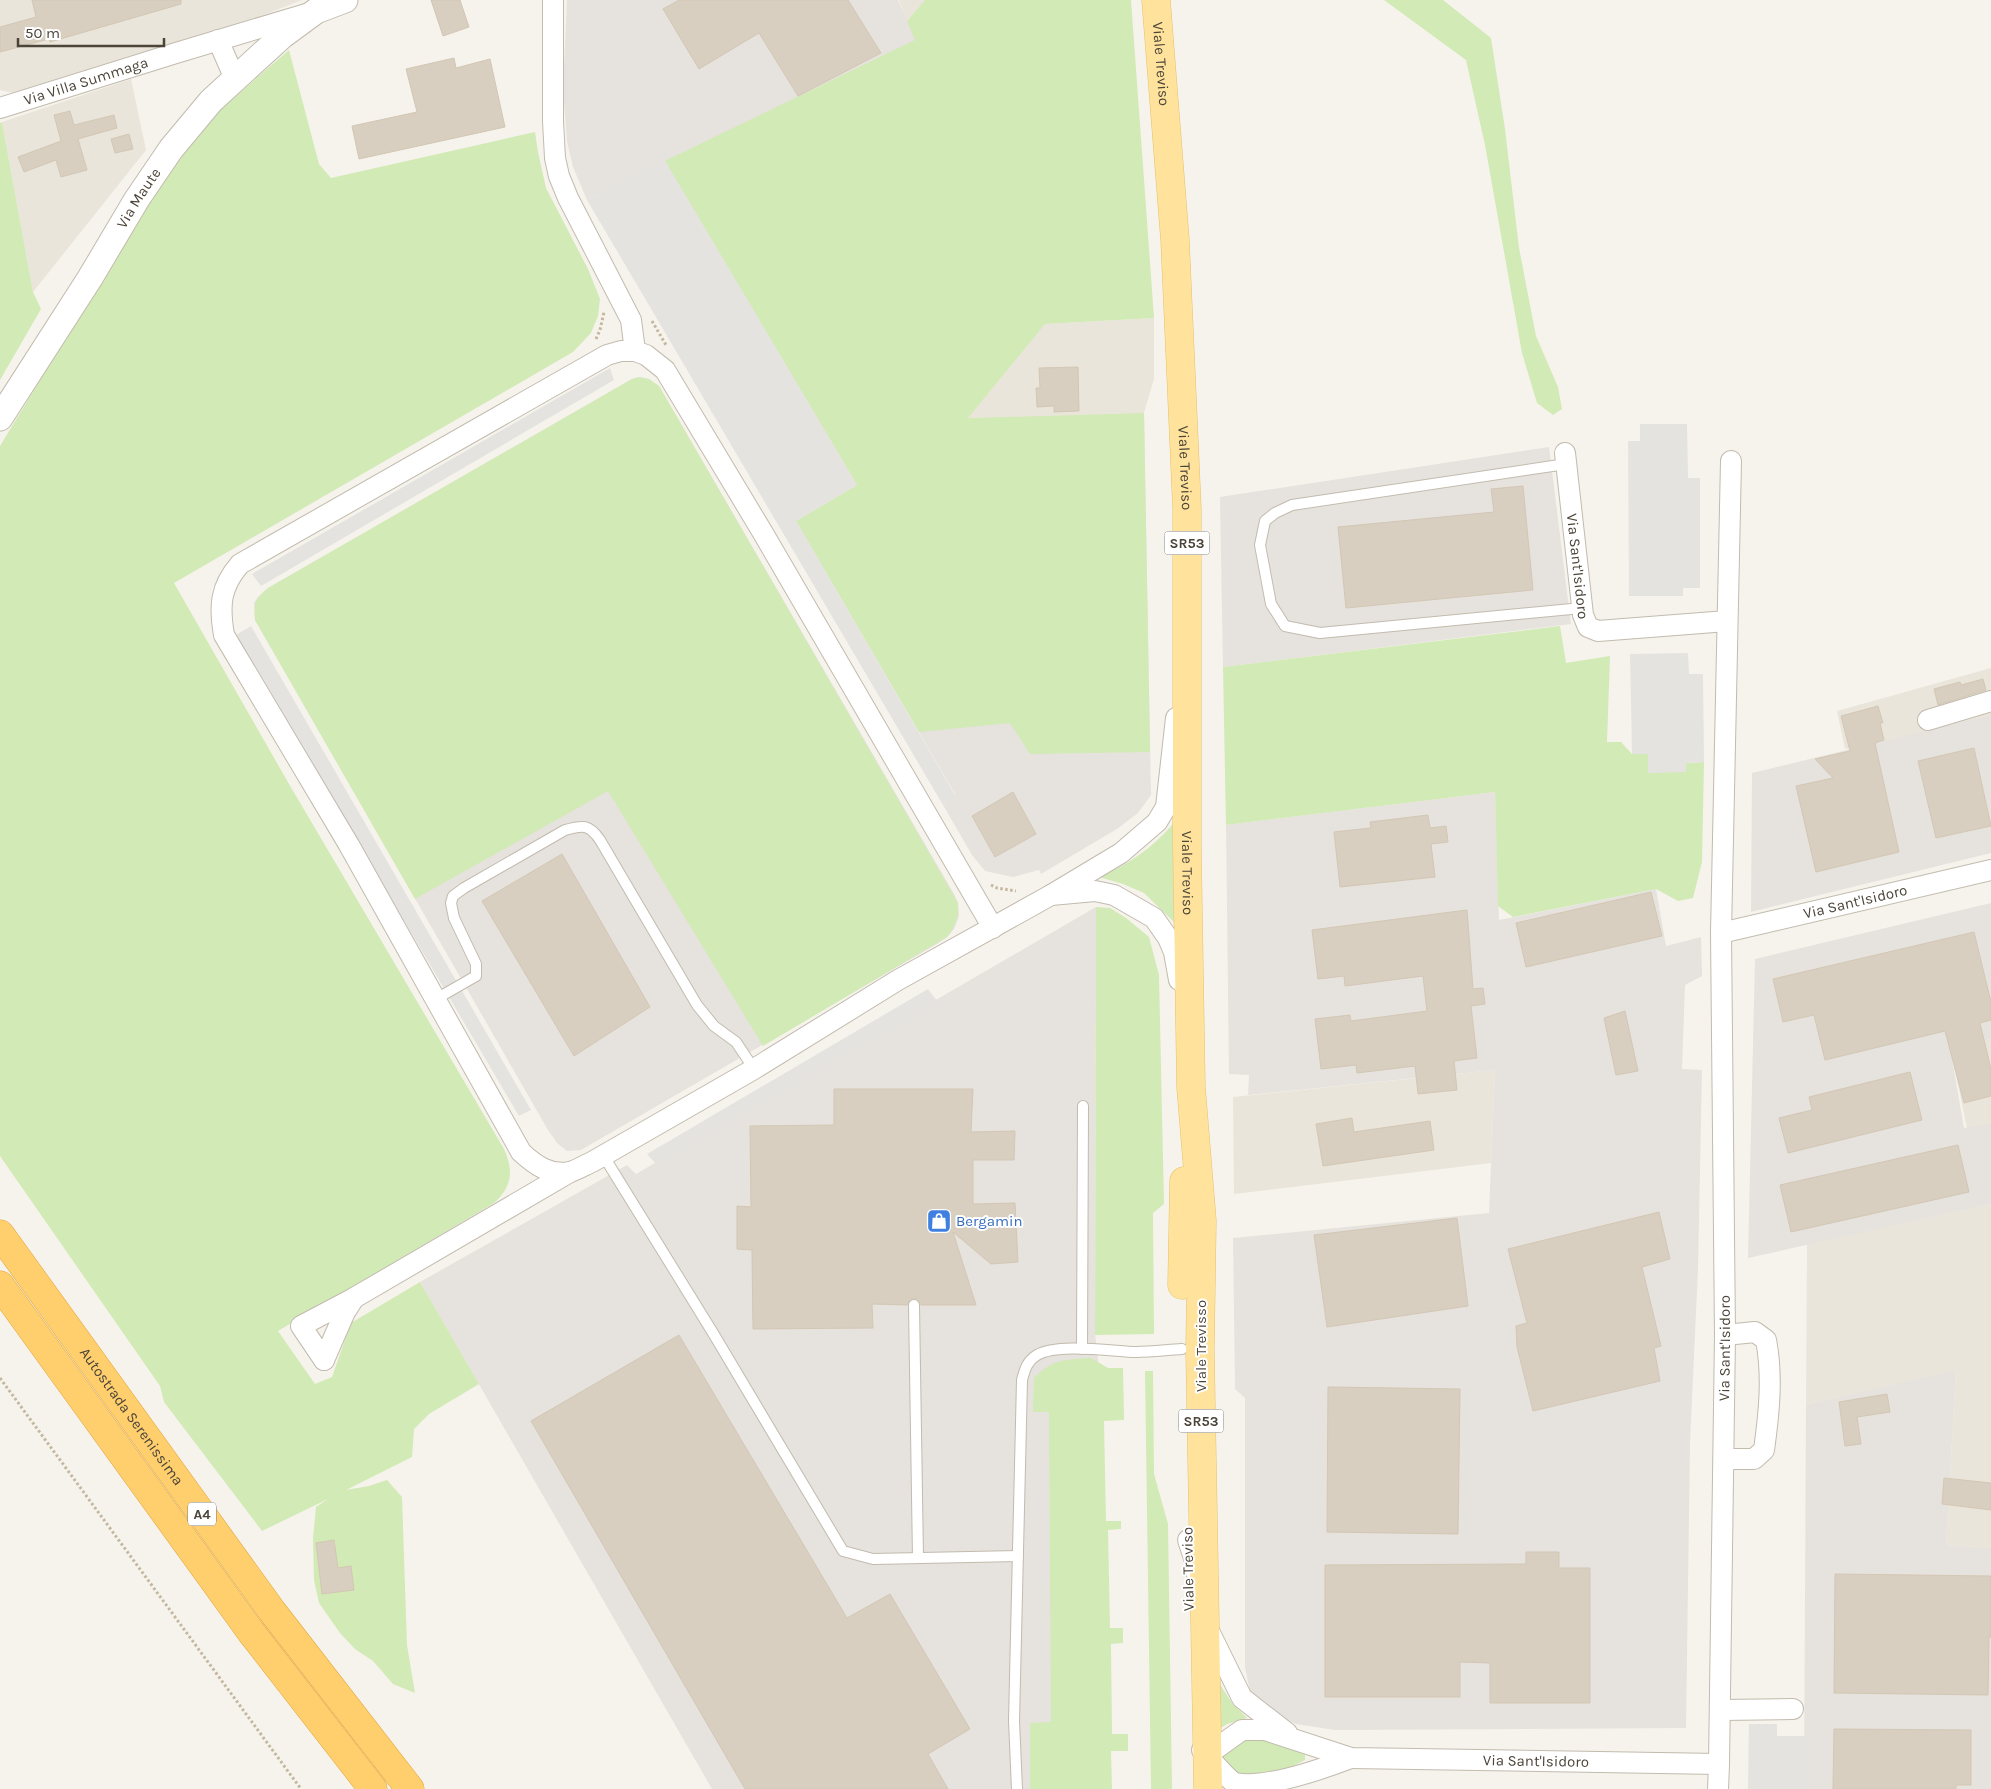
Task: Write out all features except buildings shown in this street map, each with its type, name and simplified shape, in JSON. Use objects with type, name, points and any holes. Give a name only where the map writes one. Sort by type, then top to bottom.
[{"type":"highway","name":"Autostrada Serenissima","points":[[0,1234],[272,1611],[410,1789]]},
{"type":"highway","name":"Autostrada Serenissima","points":[[0,1285],[251,1632],[373,1789]]},
{"type":"main road","name":"Viale Treviso","points":[[1156,0],[1175,240],[1187,509],[1187,848],[1191,1087],[1183,1199],[1182,1349],[1188,1540],[1190,1789]]},
{"type":"main road","name":"Viale Trevisso","points":[[1191,1087],[1202,1221],[1200,1350],[1207,1755]]},
{"type":"main road","name":"SR53","points":[[1207,1755],[1208,1789]]},
{"type":"street","name":"Via Villa Summaga","points":[[0,108],[316,11],[344,0]]},
{"type":"street","points":[[553,0],[553,121],[555,158],[559,176],[568,198],[631,320],[635,351]]},
{"type":"street","name":"Via Maute","points":[[0,418],[90,278],[137,199],[171,149],[211,101],[282,36],[316,11]]},
{"type":"street","points":[[218,40],[235,79]]},
{"type":"street","points":[[570,1172],[552,1171],[537,1167],[521,1152],[349,845],[224,634],[220,607],[230,576],[240,564],[607,355],[620,351],[635,351],[646,355],[665,370],[768,542],[993,928]]},
{"type":"street","name":"Via Sant'Isidoro","points":[[1566,458],[1582,608],[1588,627],[1598,631],[1727,621]]},
{"type":"street","name":"Via Sant'Isidoro","points":[[1718,1789],[1721,1710],[1725,1335],[1721,933],[1731,461]]},
{"type":"street","points":[[354,1298],[570,1172],[754,1069],[898,980],[1049,896],[1121,853],[1157,822],[1166,807],[1176,721],[1175,619],[1187,509]]},
{"type":"street","points":[[1928,720],[1991,701]]},
{"type":"street","name":"Via Sant'Isidoro","points":[[1721,933],[1991,870]]},
{"type":"street","points":[[1049,896],[1094,891],[1114,895],[1154,918],[1168,938],[1177,963],[1183,1052],[1191,1087]]},
{"type":"street","points":[[1724,1459],[1754,1459],[1764,1450],[1768,1422],[1770,1360],[1766,1340],[1755,1332],[1725,1335]]},
{"type":"street","points":[[1188,1540],[1196,1564],[1197,1731],[1199,1745],[1234,1783],[1256,1786],[1272,1787],[1351,1758]]},
{"type":"street","points":[[1206,1624],[1242,1698],[1296,1741]]},
{"type":"street","points":[[1721,1710],[1793,1709]]},
{"type":"street","points":[[1198,1789],[1198,1778],[1207,1755],[1242,1730],[1265,1730],[1351,1758]]},
{"type":"street","name":"Via Sant'Isidoro","points":[[1351,1758],[1719,1764]]},
{"type":"lane","points":[[1566,458],[1292,505],[1275,513],[1265,521],[1260,545],[1271,604],[1285,626],[1320,633],[1582,608]]},
{"type":"lane","points":[[436,999],[476,976],[476,964],[454,918],[451,903],[453,896],[565,830],[577,826],[586,827],[594,831],[600,840],[697,1005],[714,1026],[736,1042],[754,1069]]},
{"type":"lane","points":[[1082,1349],[1083,1106]]},
{"type":"lane","points":[[603,1155],[713,1333],[843,1551],[873,1558],[1018,1556]]},
{"type":"lane","points":[[1016,1789],[1014,1721],[1022,1380],[1028,1362],[1038,1354],[1049,1350],[1082,1349],[1138,1352],[1182,1349],[1192,1343],[1194,1325],[1194,1250],[1196,1235],[1202,1221]]},
{"type":"lane","points":[[914,1305],[918,1558]]},
{"type":"lane","points":[[1182,1349],[1190,1353],[1192,1358],[1195,1437],[1202,1449]]},
{"type":"path","points":[[651,320],[666,345]]},
{"type":"path","points":[[990,884],[997,888],[1012,891],[1028,891],[1039,886],[1049,896]]},
{"type":"path","points":[[0,1378],[301,1789]]},
{"type":"shaded area","points":[[0,0],[302,0],[256,18],[14,93],[0,90]]},
{"type":"shaded area","points":[[567,0],[898,0],[1045,324],[968,418],[1144,413],[1151,795],[1138,813],[1117,829],[1041,874],[1039,870],[1013,877],[985,871],[972,855],[943,805],[955,794],[796,521],[857,485],[665,162],[587,200],[573,167],[567,141],[563,90]]},
{"type":"shaded area","points":[[899,0],[925,0],[907,21]]},
{"type":"shaded area","points":[[131,79],[146,150],[33,292],[2,122]]},
{"type":"shaded area","points":[[665,161],[857,485],[796,521],[955,795],[943,805],[587,200]]},
{"type":"shaded area","points":[[1154,318],[1154,379],[1144,413],[968,418],[1045,324]]},
{"type":"shaded area","points":[[610,368],[614,380],[261,586],[252,574]]},
{"type":"shaded area","points":[[639,377],[649,379],[659,386],[954,894],[958,903],[959,916],[954,929],[937,944],[581,1150],[567,1151],[557,1143],[548,1130],[255,620],[254,603],[268,588],[632,379]]},
{"type":"shaded area","points":[[1640,424],[1687,424],[1688,478],[1700,478],[1700,588],[1683,588],[1683,596],[1629,596],[1628,441],[1640,441]]},
{"type":"shaded area","points":[[1549,447],[1571,624],[1223,667],[1220,497]]},
{"type":"shaded area","points":[[251,626],[531,1110],[519,1116],[236,635]]},
{"type":"shaded area","points":[[1688,653],[1689,674],[1703,674],[1704,762],[1686,763],[1686,772],[1648,773],[1648,754],[1632,754],[1630,654]]},
{"type":"shaded area","points":[[1991,668],[1991,715],[1881,743],[1845,749],[1837,711]]},
{"type":"shaded area","points":[[1991,715],[1991,853],[1751,912],[1752,773]]},
{"type":"shaded area","points":[[1495,792],[1499,920],[1656,889],[1666,946],[1701,937],[1702,976],[1685,985],[1682,1069],[1702,1070],[1698,1269],[1690,1443],[1686,1728],[1335,1730],[1296,1724],[1273,1714],[1250,1691],[1245,1667],[1245,1398],[1235,1389],[1233,1238],[1489,1213],[1495,1070],[1248,1095],[1249,1075],[1229,1074],[1226,825]]},
{"type":"shaded area","points":[[1991,903],[1991,1039],[1950,1047],[1964,1128],[1991,1123],[1991,1204],[1748,1258],[1755,959]]},
{"type":"shaded area","name":"Bergamin","points":[[1096,907],[1095,1334],[1099,1366],[1106,1789],[712,1789],[420,1282],[627,1165],[636,1174]]},
{"type":"shaded area","points":[[928,989],[937,1001],[655,1163],[647,1154]]},
{"type":"shaded area","points":[[1991,1039],[1991,1123],[1967,1128],[1950,1047]]},
{"type":"shaded area","points":[[1495,1070],[1491,1163],[1234,1194],[1233,1097]]},
{"type":"shaded area","points":[[1991,1204],[1991,1548],[1946,1545],[1956,1371],[1806,1405],[1807,1244]]},
{"type":"shaded area","points":[[1956,1370],[1946,1545],[1991,1548],[1991,1789],[1804,1789],[1806,1405]]},
{"type":"shaded area","points":[[1749,1724],[1777,1724],[1777,1736],[1805,1736],[1804,1789],[1748,1789]]},
{"type":"green space","points":[[925,0],[1131,0],[1154,318],[1045,324],[968,418],[1144,413],[1150,752],[1030,754],[1010,723],[919,732],[796,521],[857,485],[665,161],[915,40],[907,21]]},
{"type":"green space","points":[[1384,0],[1443,0],[1491,38],[1505,129],[1519,248],[1536,336],[1558,387],[1562,409],[1553,415],[1537,403],[1522,353],[1485,145],[1466,60]]},
{"type":"green space","points":[[289,50],[319,164],[331,178],[535,132],[546,188],[588,269],[600,299],[598,316],[591,333],[573,352],[174,583],[289,784],[504,1149],[509,1164],[510,1178],[508,1185],[494,1203],[278,1331],[315,1384],[332,1377],[351,1323],[420,1282],[479,1384],[429,1414],[414,1429],[412,1457],[346,1490],[369,1486],[387,1480],[402,1497],[407,1645],[415,1693],[393,1684],[373,1661],[355,1649],[340,1633],[319,1603],[314,1580],[313,1538],[316,1507],[328,1499],[262,1531],[164,1402],[160,1386],[0,1156],[0,446],[158,186],[221,109]]},
{"type":"green space","points":[[2,122],[33,292],[41,309],[0,380],[0,123]]},
{"type":"green space","points":[[639,377],[649,379],[659,386],[958,903],[956,921],[947,937],[763,1046],[608,791],[415,899],[255,620],[256,602],[268,588],[632,379]]},
{"type":"green space","points":[[1560,626],[1566,663],[1610,656],[1607,742],[1621,742],[1632,754],[1648,753],[1648,772],[1686,772],[1686,763],[1704,762],[1702,862],[1693,898],[1678,901],[1656,889],[1513,917],[1498,906],[1495,792],[1226,825],[1223,667]]},
{"type":"green space","points":[[1173,824],[1174,922],[1144,893],[1099,877],[1139,855],[1157,841]]},
{"type":"green space","points":[[1096,907],[1110,908],[1126,918],[1149,937],[1159,975],[1164,1204],[1153,1213],[1154,1334],[1095,1335]]},
{"type":"green space","points":[[1091,1358],[1108,1368],[1123,1368],[1124,1420],[1104,1421],[1106,1521],[1121,1521],[1121,1529],[1108,1530],[1110,1628],[1123,1628],[1123,1643],[1111,1644],[1112,1734],[1128,1734],[1128,1751],[1111,1751],[1112,1789],[1030,1789],[1030,1723],[1051,1722],[1049,1412],[1033,1412],[1034,1378],[1054,1363]]},
{"type":"green space","points":[[1145,1371],[1153,1371],[1154,1474],[1168,1524],[1172,1789],[1151,1789]]},
{"type":"green space","points":[[1217,1680],[1232,1703],[1247,1718],[1227,1724],[1216,1731]]},
{"type":"green space","points":[[1262,1735],[1305,1752],[1305,1760],[1279,1773],[1233,1775],[1218,1760],[1237,1741]]},
{"type":"place","name":"Bergamin","points":[[939,1221]]}]
